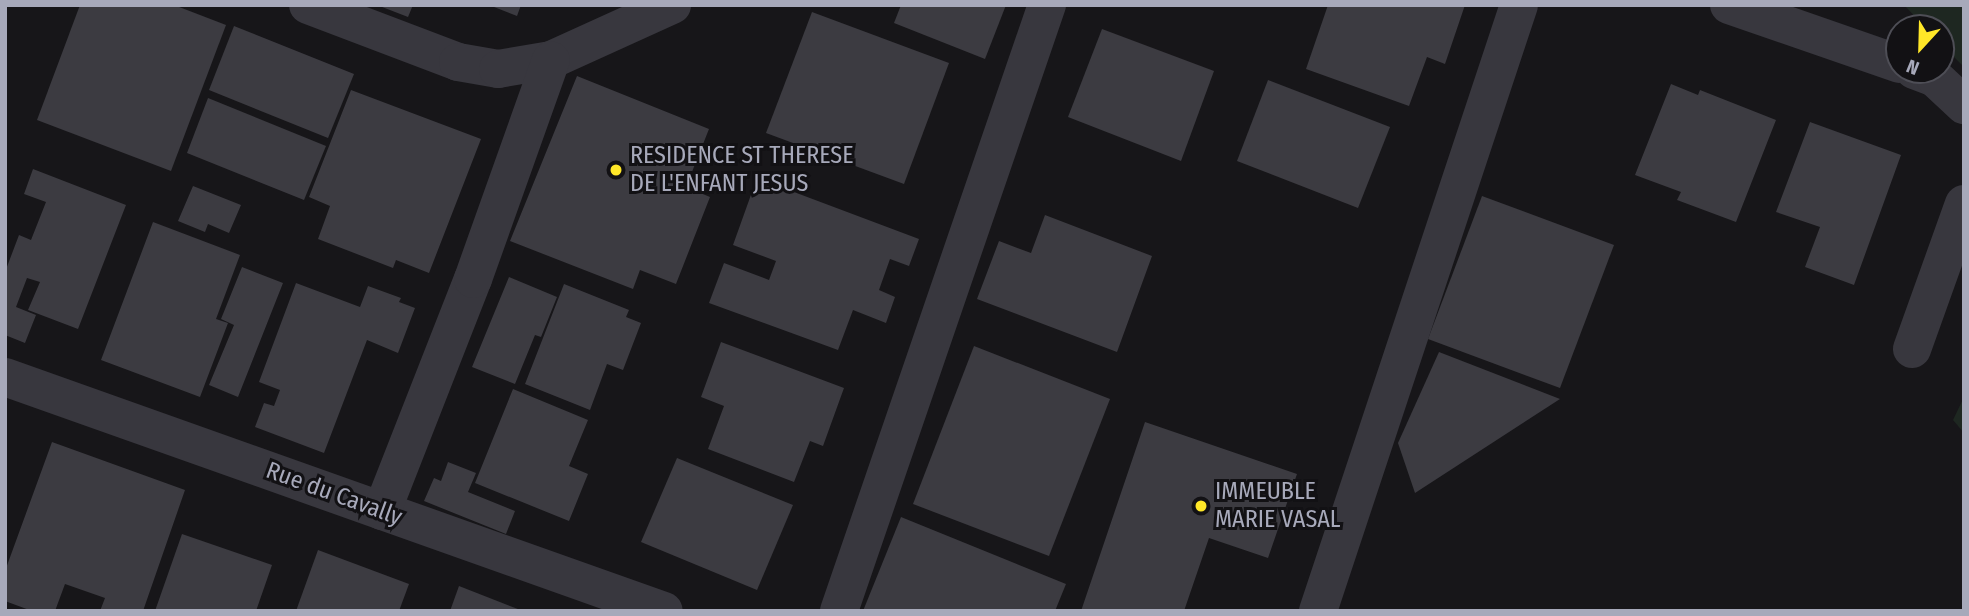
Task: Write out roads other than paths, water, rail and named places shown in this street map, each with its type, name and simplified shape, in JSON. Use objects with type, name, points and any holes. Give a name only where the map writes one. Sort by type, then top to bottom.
[{"type":"street","points":[[308,5],[458,62],[498,69],[551,60],[672,5]]},
{"type":"street","points":[[839,611],[1047,5]]},
{"type":"street","points":[[1318,611],[1519,5]]},
{"type":"street","points":[[1730,5],[1885,59]]},
{"type":"street","points":[[382,511],[473,279],[551,60]]},
{"type":"street","points":[[1941,84],[1964,105]]},
{"type":"street","points":[[1912,349],[1964,204]]},
{"type":"street","name":"Rue du Cavally","points":[[5,377],[664,611]]},
{"type":"place","name":"RESIDENCE ST THERESE DE L'ENFANT JESUS","points":[[616,170]]},
{"type":"place","name":"IMMEUBLE MARIE VASAL","points":[[1201,506]]}]
